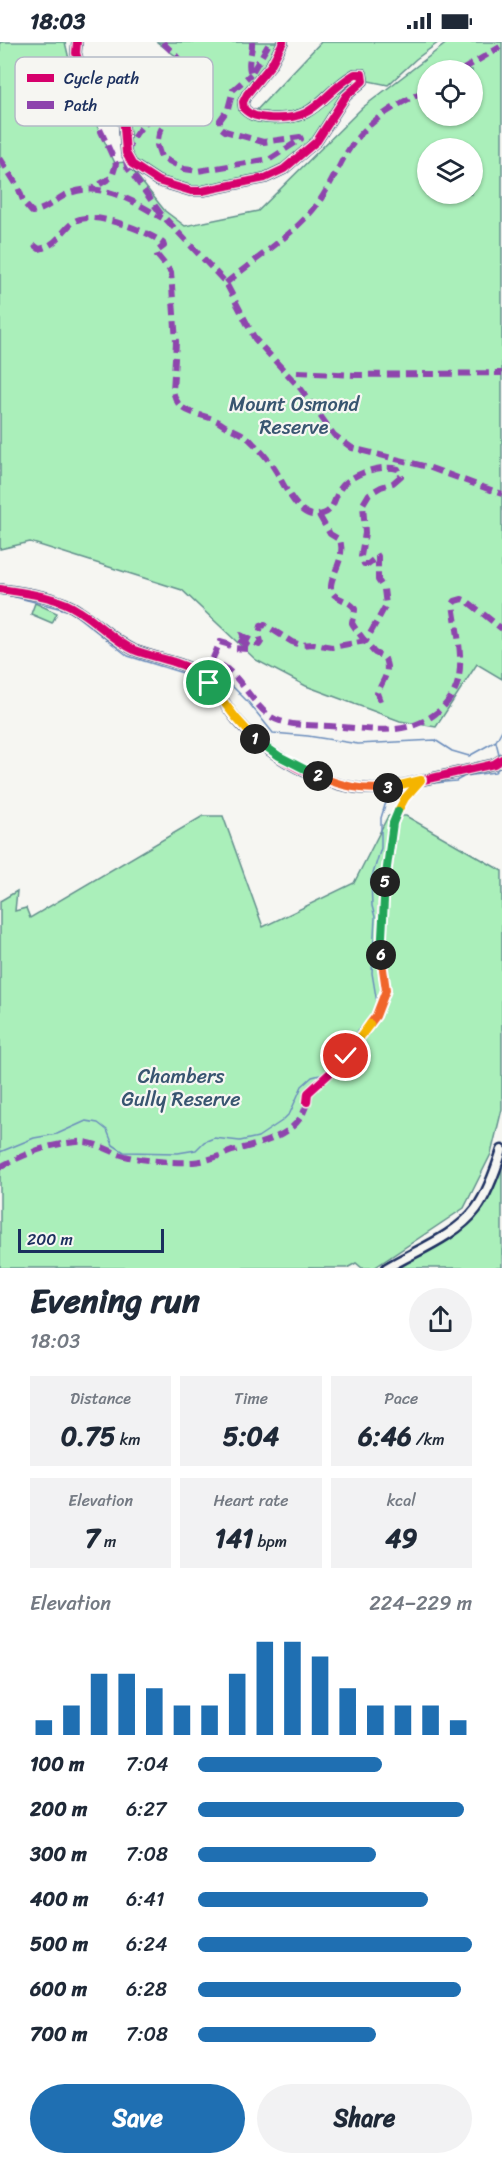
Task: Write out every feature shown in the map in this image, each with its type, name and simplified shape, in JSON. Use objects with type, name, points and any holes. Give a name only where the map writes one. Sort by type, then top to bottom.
[{"type":"main road","points":[[387,1268],[441,1238],[469,1217],[482,1199],[502,1150]]},
{"type":"street","points":[[76,42],[77,57]]},
{"type":"street","points":[[124,126],[126,153],[132,164],[151,178],[173,188],[202,191],[265,178],[285,168],[317,141],[346,96],[362,82],[364,77],[358,73],[345,80],[314,109],[299,117],[257,117],[250,114],[244,109],[244,98],[271,65],[283,42]]},
{"type":"street","points":[[0,589],[69,605],[97,624],[113,639],[135,650],[194,670],[209,683],[255,738],[279,756],[302,769],[340,784],[357,789],[388,788],[500,760]]},
{"type":"street","points":[[307,1102],[308,1093],[342,1062],[376,1016],[386,990],[381,956],[383,903],[393,823],[405,798],[421,780]]},
{"type":"green space","name":"Mount Osmond Reserve","points":[[0,42],[65,42],[69,57],[15,57],[15,126],[97,126],[115,163],[126,162],[165,211],[185,226],[258,211],[362,108],[417,66],[417,126],[483,126],[483,60],[425,60],[448,42],[502,42],[502,679],[477,664],[436,727],[400,721],[306,686],[256,660],[182,590],[30,542],[0,549]]},
{"type":"green space","points":[[157,42],[283,42],[243,102],[252,115],[321,42],[439,42],[416,59],[388,85],[364,80],[352,90],[327,127],[274,174],[202,191],[173,187],[128,159],[124,126],[213,126],[213,57],[177,57]]},
{"type":"green space","points":[[35,603],[57,613],[52,623],[31,614]]},
{"type":"green space","name":"Chambers Gully Reserve","points":[[203,816],[223,816],[263,927],[354,883],[388,816],[406,816],[502,871],[502,1109],[491,1154],[464,1208],[374,1268],[362,1268],[356,1263],[347,1268],[0,1268],[0,901],[17,891],[15,911],[26,908],[30,918]]},
{"type":"green space","points":[[502,1163],[502,1268],[400,1268],[475,1218]]},
{"type":"waterway","points":[[0,593],[70,611],[128,656],[199,678]]},
{"type":"waterway","points":[[213,680],[231,685],[273,733],[358,744],[435,740],[452,751],[469,756],[496,741],[502,730]]},
{"type":"waterway","points":[[496,742],[500,758]]},
{"type":"waterway","points":[[423,784],[456,781],[465,776],[495,772],[502,765],[501,762]]},
{"type":"waterway","points":[[0,1152],[34,1138],[57,1134],[86,1121],[98,1123],[107,1130],[113,1145],[124,1152],[178,1153],[196,1150],[204,1142],[214,1138],[240,1141],[258,1137],[282,1121],[290,1113],[302,1086],[312,1077],[324,1074],[339,1060],[359,1029],[372,1017],[377,1003],[372,973],[375,917],[372,906],[371,880],[381,848],[381,818],[392,794],[411,787]]},
{"type":"marked path","points":[[163,42],[177,57]]},
{"type":"marked path","points":[[252,42],[249,65],[251,74],[270,42]]},
{"type":"marked path","points":[[479,60],[500,47]]},
{"type":"marked path","points":[[163,126],[157,145],[161,157],[184,169],[198,171],[270,159],[301,139],[300,137],[263,142],[225,131],[220,127],[220,120],[228,109],[233,90],[251,74]]},
{"type":"marked path","points":[[226,283],[302,222],[326,191],[346,154],[362,132],[392,108],[417,95]]},
{"type":"marked path","points":[[93,188],[112,177],[116,164],[99,126]]},
{"type":"marked path","points":[[142,126],[133,138],[127,152],[127,167],[161,214],[226,283],[255,339],[301,389],[334,435],[352,448],[428,467],[502,494]]},
{"type":"marked path","points":[[0,158],[18,187],[24,203],[32,212],[65,195],[90,189],[128,199],[162,218]]},
{"type":"marked path","points":[[34,245],[39,249],[46,247],[75,221],[83,218],[120,223],[163,243],[164,246],[156,252],[171,272],[176,342],[173,391],[179,405],[189,412],[216,421],[250,440],[269,461],[297,505],[310,515],[328,512],[340,489],[358,475],[375,469],[391,468],[398,469],[401,476],[393,483],[369,494],[363,504],[365,533],[361,556],[364,564],[368,564],[378,556],[378,580],[384,589],[386,605],[366,641],[332,647],[314,644],[301,645],[265,625],[261,626],[259,645],[241,635],[238,639],[251,648],[234,648],[220,642],[209,663]]},
{"type":"marked path","points":[[297,372],[355,375],[502,373]]},
{"type":"marked path","points":[[319,515],[330,534],[340,540],[341,555],[332,582],[332,592],[355,609],[353,625],[373,652],[383,657],[387,666],[386,674],[377,693],[380,701]]},
{"type":"marked path","points":[[204,664],[215,663],[225,668],[260,707],[280,721],[304,725],[397,729],[423,721],[435,714],[455,691],[460,672],[459,642],[453,604],[455,601],[462,599],[467,601],[502,629]]},
{"type":"marked path","points":[[0,1167],[37,1150],[77,1142],[90,1143],[145,1160],[203,1161],[278,1136],[296,1123],[303,1114],[307,1102]]},
{"type":"cycle path","points":[[77,42],[77,57]]},
{"type":"cycle path","points":[[124,126],[126,153],[132,164],[158,181],[191,191],[202,191],[265,178],[284,169],[317,141],[346,96],[363,81],[362,74],[355,74],[309,111],[299,115],[270,118],[250,114],[244,109],[243,102],[271,65],[283,42]]},
{"type":"cycle path","points":[[0,589],[61,602],[79,611],[134,650],[184,665],[199,673],[215,688],[236,719],[250,734],[285,761],[325,780],[367,789],[388,788],[494,764],[502,759]]},
{"type":"cycle path","points":[[307,1102],[308,1093],[342,1062],[376,1016],[386,990],[381,956],[383,903],[393,823],[405,798],[421,780]]},
{"type":"route","points":[[209,683],[255,738],[279,756],[302,769],[357,789],[388,788],[421,780],[405,798],[393,823],[383,903],[381,956],[386,990],[376,1016],[346,1056]]}]
